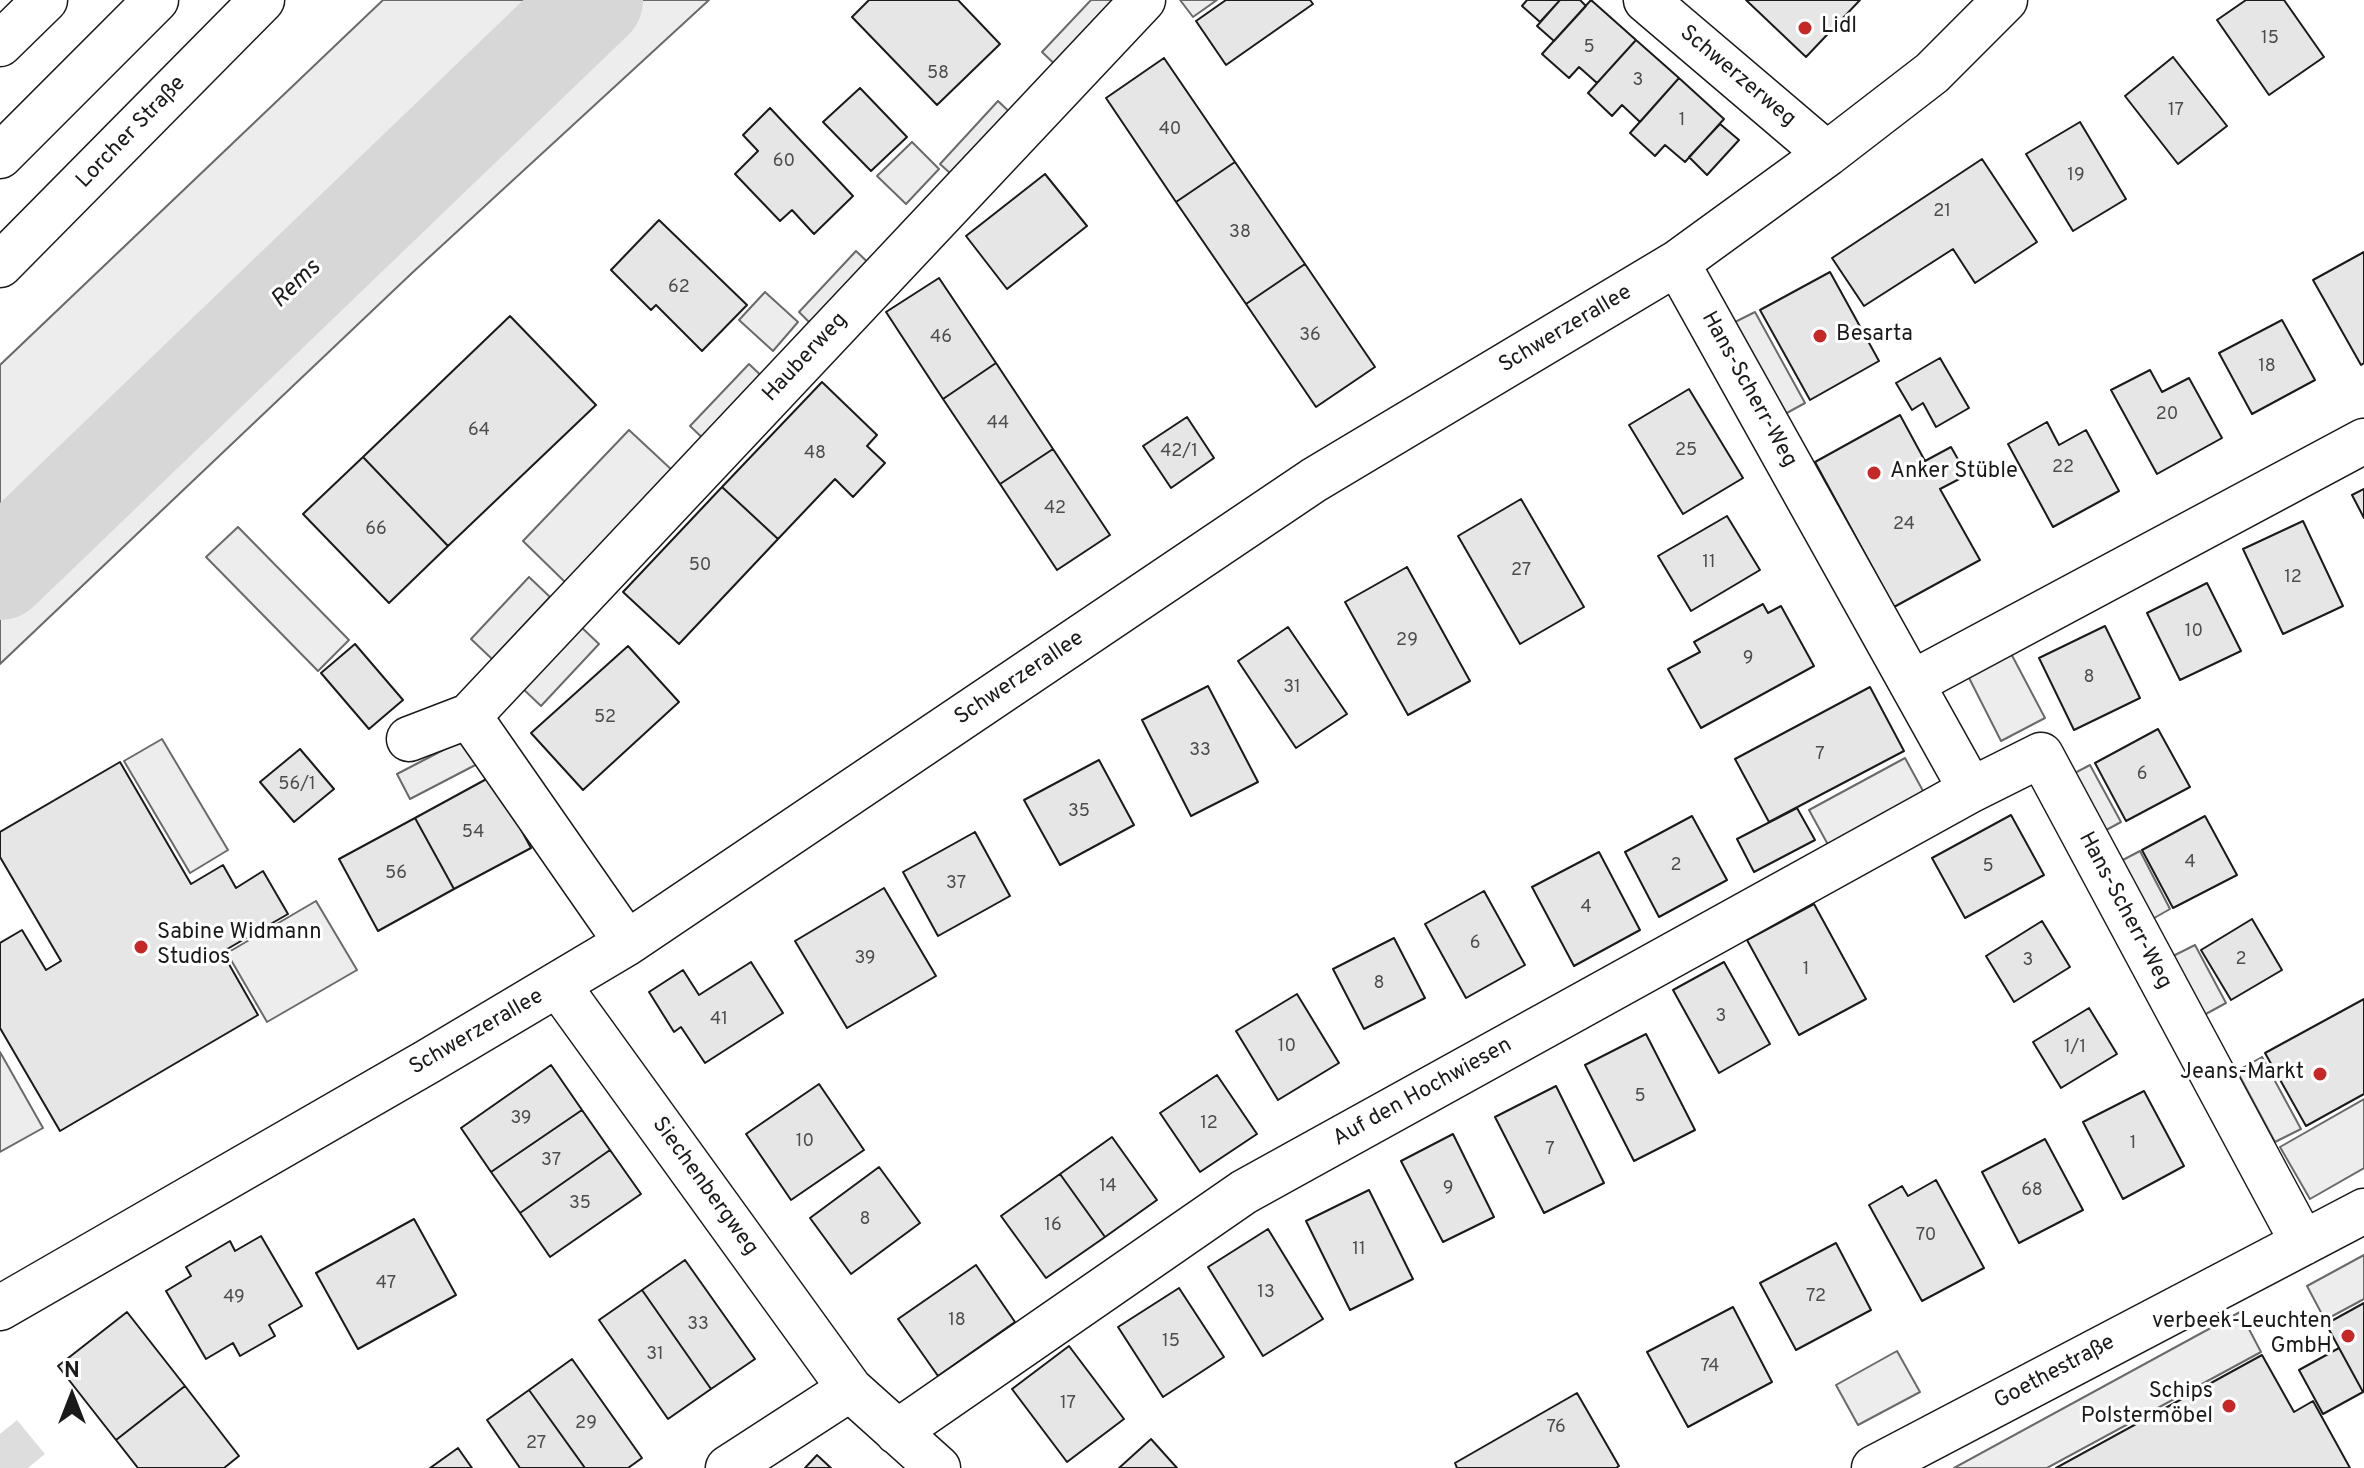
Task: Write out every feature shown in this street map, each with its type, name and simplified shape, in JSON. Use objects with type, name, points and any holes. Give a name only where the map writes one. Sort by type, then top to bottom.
[{"type":"main road","points":[[0,44],[45,0]]},
{"type":"main road","points":[[0,156],[156,0]]},
{"type":"main road","name":"Lorcher Straße","points":[[0,265],[262,0]]},
{"type":"main road","name":"Hauberweg","points":[[409,739],[469,716],[1143,0]]},
{"type":"main road","name":"Schwerzerweg","points":[[1646,0],[1827,154]]},
{"type":"main road","name":"Schwerzerallee","points":[[0,1308],[627,943],[1314,480],[1677,263],[1932,73],[2005,0]]},
{"type":"main road","name":"Hans-Scherr-Weg","points":[[1677,263],[1971,790],[2041,755],[2303,1243]]},
{"type":"main road","points":[[1912,683],[2364,441]]},
{"type":"main road","points":[[469,716],[627,943]]},
{"type":"main road","name":"Auf den Hochwiesen","points":[[897,1432],[1244,1192],[1971,790]]},
{"type":"main road","name":"Siechenbergweg","points":[[558,985],[850,1389],[938,1468]]},
{"type":"main road","name":"Goethestraße","points":[[1874,1468],[2364,1211]]},
{"type":"main road","points":[[728,1468],[850,1389]]},
{"type":"shaded area","points":[[383,0],[709,0],[412,273],[0,664],[0,365]]},
{"type":"shaded area","points":[[1091,0],[1110,0],[1121,10],[1063,72],[1042,52]]},
{"type":"shaded area","points":[[1180,0],[1217,0],[1193,17]]},
{"type":"shaded area","points":[[998,101],[1019,121],[961,183],[940,164]]},
{"type":"shaded area","points":[[912,142],[939,169],[906,204],[877,176]]},
{"type":"shaded area","points":[[856,251],[877,271],[819,332],[799,312]]},
{"type":"shaded area","points":[[765,292],[798,322],[773,351],[739,320]]},
{"type":"shaded area","points":[[1755,312],[1805,403],[1785,414],[1735,322]]},
{"type":"shaded area","points":[[749,364],[770,384],[711,446],[690,426]]},
{"type":"shaded area","points":[[629,430],[673,471],[566,583],[523,541]]},
{"type":"shaded area","points":[[238,527],[349,640],[318,671],[206,557]]},
{"type":"shaded area","points":[[529,577],[550,597],[492,659],[471,639]]},
{"type":"shaded area","points":[[578,624],[599,644],[541,706],[520,686]]},
{"type":"shaded area","points":[[2006,644],[2045,718],[2001,741],[1963,666]]},
{"type":"shaded area","points":[[472,735],[485,760],[410,799],[397,774]]},
{"type":"shaded area","points":[[162,739],[228,850],[190,873],[124,761]]},
{"type":"shaded area","points":[[1905,758],[1928,800],[1832,852],[1809,810]]},
{"type":"shaded area","points":[[2090,765],[2121,822],[2099,834],[2069,776]]},
{"type":"shaded area","points":[[2140,851],[2170,909],[2149,921],[2117,863]]},
{"type":"shaded area","points":[[316,901],[357,970],[267,1022],[227,953]]},
{"type":"shaded area","points":[[2195,945],[2226,1003],[2204,1015],[2173,956]]},
{"type":"shaded area","points":[[0,1052],[43,1128],[0,1152]]},
{"type":"shaded area","points":[[2262,1057],[2301,1129],[2275,1142],[2237,1071]]},
{"type":"shaded area","points":[[2364,1099],[2364,1168],[2310,1199],[2280,1147]]},
{"type":"shaded area","points":[[2364,1255],[2364,1299],[2325,1320],[2307,1286]]},
{"type":"shaded area","points":[[2240,1312],[2261,1352],[2047,1468],[1954,1468]]},
{"type":"shaded area","points":[[1897,1351],[1920,1392],[1858,1425],[1836,1385]]},
{"type":"building","points":[[869,0],[958,0],[1000,44],[937,105],[852,17]]},
{"type":"building","points":[[1226,0],[1310,0],[1313,4],[1226,65],[1196,21]]},
{"type":"building","points":[[1527,0],[1560,0],[1540,22],[1522,6]]},
{"type":"building","points":[[1560,0],[1580,0],[1586,6],[1554,41],[1537,26]]},
{"type":"building","points":[[1591,0],[1636,40],[1597,83],[1579,67],[1569,78],[1542,54]]},
{"type":"building","name":"Lidl","points":[[1746,0],[1860,0],[1806,57]]},
{"type":"building","points":[[2246,0],[2284,0],[2324,57],[2269,95],[2217,20]]},
{"type":"building","points":[[1636,40],[1679,78],[1640,122],[1622,105],[1612,116],[1588,93]]},
{"type":"building","points":[[2173,57],[2227,126],[2178,164],[2125,96]]},
{"type":"building","points":[[1164,58],[1235,162],[1176,202],[1106,98]]},
{"type":"building","points":[[1679,78],[1724,119],[1685,162],[1665,145],[1655,156],[1630,133]]},
{"type":"building","points":[[860,88],[907,137],[871,171],[823,122]]},
{"type":"building","points":[[770,108],[853,196],[814,234],[792,210],[780,221],[735,174],[758,151],[743,135]]},
{"type":"building","points":[[2080,122],[2126,199],[2073,231],[2026,154]]},
{"type":"building","points":[[1720,124],[1739,140],[1707,175],[1689,157]]},
{"type":"building","points":[[1982,159],[2037,242],[1975,283],[1953,249],[1864,306],[1832,258]]},
{"type":"building","points":[[1235,162],[1305,264],[1246,304],[1176,202]]},
{"type":"building","points":[[1045,174],[1087,226],[1007,289],[966,236]]},
{"type":"building","points":[[659,220],[747,305],[702,351],[656,305],[651,310],[611,270]]},
{"type":"building","points":[[2364,252],[2364,363],[2361,365],[2313,280]]},
{"type":"building","points":[[1305,264],[1375,367],[1316,407],[1246,304]]},
{"type":"building","name":"Besarta","points":[[1830,272],[1879,361],[1810,400],[1760,310]]},
{"type":"building","points":[[939,278],[996,363],[943,399],[886,312]]},
{"type":"building","points":[[510,316],[596,405],[448,546],[363,457]]},
{"type":"building","points":[[2282,320],[2315,380],[2252,414],[2219,353]]},
{"type":"building","points":[[1940,358],[1969,408],[1936,427],[1923,403],[1912,410],[1896,383]]},
{"type":"building","points":[[996,363],[1053,449],[1000,484],[943,399]]},
{"type":"building","points":[[2150,370],[2162,392],[2189,378],[2222,438],[2157,474],[2111,390]]},
{"type":"building","points":[[822,382],[877,435],[867,446],[885,463],[853,497],[835,479],[778,539],[722,487]]},
{"type":"building","points":[[1689,389],[1743,478],[1683,514],[1629,425]]},
{"type":"building","points":[[1900,415],[1925,461],[1951,447],[1967,475],[1940,489],[1980,560],[1894,607],[1815,462]]},
{"type":"building","points":[[1187,417],[1214,458],[1171,488],[1143,446]]},
{"type":"building","points":[[2047,422],[2059,445],[2086,430],[2119,491],[2053,527],[2008,444]]},
{"type":"building","points":[[1053,449],[1110,535],[1057,570],[1000,484]]},
{"type":"building","points":[[363,457],[448,546],[389,603],[303,514]]},
{"type":"building","points":[[722,487],[778,539],[679,644],[623,592]]},
{"type":"building","points":[[2364,489],[2364,518],[2352,495]]},
{"type":"building","points":[[1521,499],[1584,607],[1520,644],[1458,536]]},
{"type":"building","points":[[1727,516],[1760,570],[1691,611],[1658,556]]},
{"type":"building","points":[[2303,521],[2343,606],[2283,634],[2243,549]]},
{"type":"building","points":[[1407,567],[1470,681],[1408,715],[1345,602]]},
{"type":"building","points":[[2207,583],[2241,651],[2180,680],[2147,613]]},
{"type":"building","points":[[1763,604],[1768,613],[1781,606],[1814,666],[1701,728],[1668,669],[1700,652],[1694,642]]},
{"type":"building","points":[[2105,626],[2140,698],[2074,730],[2039,658]]},
{"type":"building","points":[[1288,627],[1347,714],[1296,748],[1238,661]]},
{"type":"building","points":[[355,644],[403,700],[369,729],[321,673]]},
{"type":"building","points":[[628,646],[679,702],[583,790],[531,733]]},
{"type":"building","points":[[1208,686],[1258,782],[1191,816],[1142,720]]},
{"type":"building","points":[[1870,687],[1904,751],[1769,822],[1735,759]]},
{"type":"building","points":[[2158,729],[2190,787],[2126,821],[2095,763]]},
{"type":"building","points":[[300,749],[334,789],[294,822],[260,782]]},
{"type":"building","points":[[1099,760],[1134,825],[1060,865],[1024,800]]},
{"type":"building","name":"Sabine Widmann Studios","points":[[120,762],[191,884],[223,865],[236,888],[263,871],[288,914],[222,952],[258,1015],[60,1131],[0,1028],[0,943],[22,930],[46,970],[61,961],[0,857],[0,832]]},
{"type":"building","points":[[492,776],[531,848],[454,889],[415,818]]},
{"type":"building","points":[[1797,808],[1815,840],[1754,872],[1737,839]]},
{"type":"building","points":[[2011,815],[2044,875],[1965,918],[1932,858]]},
{"type":"building","points":[[1692,816],[1727,880],[1659,917],[1625,852]]},
{"type":"building","points":[[2205,816],[2237,875],[2173,908],[2142,850]]},
{"type":"building","points":[[415,818],[454,889],[378,931],[339,859]]},
{"type":"building","points":[[975,832],[1010,896],[938,936],[903,872]]},
{"type":"building","points":[[1599,852],[1640,930],[1574,966],[1532,887]]},
{"type":"building","points":[[884,888],[936,976],[847,1028],[795,941]]},
{"type":"building","points":[[1484,891],[1525,965],[1466,998],[1425,924]]},
{"type":"building","points":[[1814,904],[1866,999],[1799,1035],[1747,940]]},
{"type":"building","points":[[2252,919],[2282,970],[2231,1000],[2201,950]]},
{"type":"building","points":[[2042,921],[2070,967],[2014,1002],[1986,956]]},
{"type":"building","points":[[1394,938],[1425,998],[1364,1029],[1333,969]]},
{"type":"building","points":[[751,962],[783,1013],[705,1063],[681,1027],[674,1032],[649,992],[683,970],[699,995]]},
{"type":"building","points":[[1724,962],[1770,1044],[1719,1073],[1673,990]]},
{"type":"building","points":[[1297,994],[1339,1063],[1278,1100],[1236,1031]]},
{"type":"building","name":"Jeans-Markt","points":[[2364,999],[2364,1094],[2306,1126],[2265,1053]]},
{"type":"building","points":[[2089,1008],[2117,1054],[2061,1088],[2033,1042]]},
{"type":"building","points":[[1646,1034],[1695,1130],[1634,1161],[1585,1065]]},
{"type":"building","points":[[551,1065],[582,1110],[491,1172],[461,1128]]},
{"type":"building","points":[[1217,1075],[1257,1134],[1200,1172],[1160,1113]]},
{"type":"building","points":[[819,1084],[864,1150],[791,1200],[746,1134]]},
{"type":"building","points":[[1556,1086],[1604,1183],[1544,1213],[1495,1117]]},
{"type":"building","points":[[2144,1091],[2184,1166],[2123,1199],[2083,1122]]},
{"type":"building","points":[[582,1110],[610,1150],[520,1213],[491,1172]]},
{"type":"building","points":[[1453,1134],[1494,1217],[1443,1242],[1401,1161]]},
{"type":"building","points":[[1112,1137],[1157,1200],[1105,1237],[1060,1174]]},
{"type":"building","points":[[2045,1139],[2083,1210],[2019,1243],[1982,1172]]},
{"type":"building","points":[[610,1150],[641,1194],[550,1257],[520,1213]]},
{"type":"building","points":[[879,1167],[920,1223],[851,1274],[810,1218]]},
{"type":"building","points":[[1060,1174],[1105,1237],[1046,1278],[1001,1216]]},
{"type":"building","points":[[1936,1180],[1984,1268],[1922,1301],[1869,1205],[1902,1186],[1908,1196]]},
{"type":"building","points":[[1369,1190],[1413,1279],[1350,1310],[1306,1221]]},
{"type":"building","points":[[414,1219],[456,1295],[358,1349],[316,1273]]},
{"type":"building","points":[[1268,1229],[1323,1319],[1263,1356],[1208,1267]]},
{"type":"building","points":[[261,1236],[302,1306],[269,1325],[275,1336],[240,1356],[233,1343],[206,1359],[166,1291],[191,1276],[186,1267],[230,1241],[235,1251]]},
{"type":"building","points":[[1836,1243],[1871,1310],[1796,1350],[1760,1283]]},
{"type":"building","points":[[685,1260],[755,1359],[711,1389],[642,1290]]},
{"type":"building","points":[[976,1265],[1015,1322],[938,1376],[898,1319]]},
{"type":"building","points":[[1179,1288],[1224,1357],[1163,1397],[1118,1327]]},
{"type":"building","points":[[642,1290],[711,1389],[668,1419],[599,1320]]},
{"type":"building","name":"verbeek-Leuchten GmbH","points":[[2364,1303],[2364,1391],[2363,1392],[2326,1324]]},
{"type":"building","points":[[1733,1307],[1772,1382],[1688,1427],[1647,1352]]},
{"type":"building","points":[[127,1312],[185,1386],[116,1440],[58,1366]]},
{"type":"building","points":[[1069,1346],[1124,1419],[1067,1462],[1012,1389]]},
{"type":"building","points":[[2339,1348],[2363,1392],[2323,1414],[2299,1370]]},
{"type":"building","name":"Schips Polstermöbel","points":[[2262,1355],[2294,1412],[2313,1401],[2350,1468],[2056,1468]]},
{"type":"building","points":[[572,1359],[642,1458],[628,1468],[585,1468],[529,1390]]},
{"type":"building","points":[[185,1386],[239,1456],[224,1468],[138,1468],[116,1440]]},
{"type":"building","points":[[529,1390],[585,1468],[520,1468],[487,1420]]},
{"type":"building","points":[[1577,1393],[1619,1466],[1616,1468],[1457,1468],[1455,1463]]},
{"type":"building","points":[[1151,1439],[1177,1468],[1119,1468]]},
{"type":"building","points":[[458,1448],[472,1468],[430,1468]]},
{"type":"building","points":[[817,1455],[831,1468],[805,1468]]},
{"type":"waterway","name":"Rems","points":[[0,571],[594,0]]},
{"type":"tunnel","points":[[0,1434],[28,1468]]},
{"type":"place","name":"Lidl","points":[[1805,28]]},
{"type":"place","name":"Besarta","points":[[1820,336]]},
{"type":"place","name":"Anker Stüble","points":[[1874,473]]},
{"type":"place","name":"Sabine Widmann Studios","points":[[141,947]]},
{"type":"place","name":"Jeans-Markt","points":[[2320,1074]]},
{"type":"place","name":"verbeek-Leuchten GmbH","points":[[2348,1336]]},
{"type":"place","name":"Schips Polstermöbel","points":[[2229,1406]]}]
